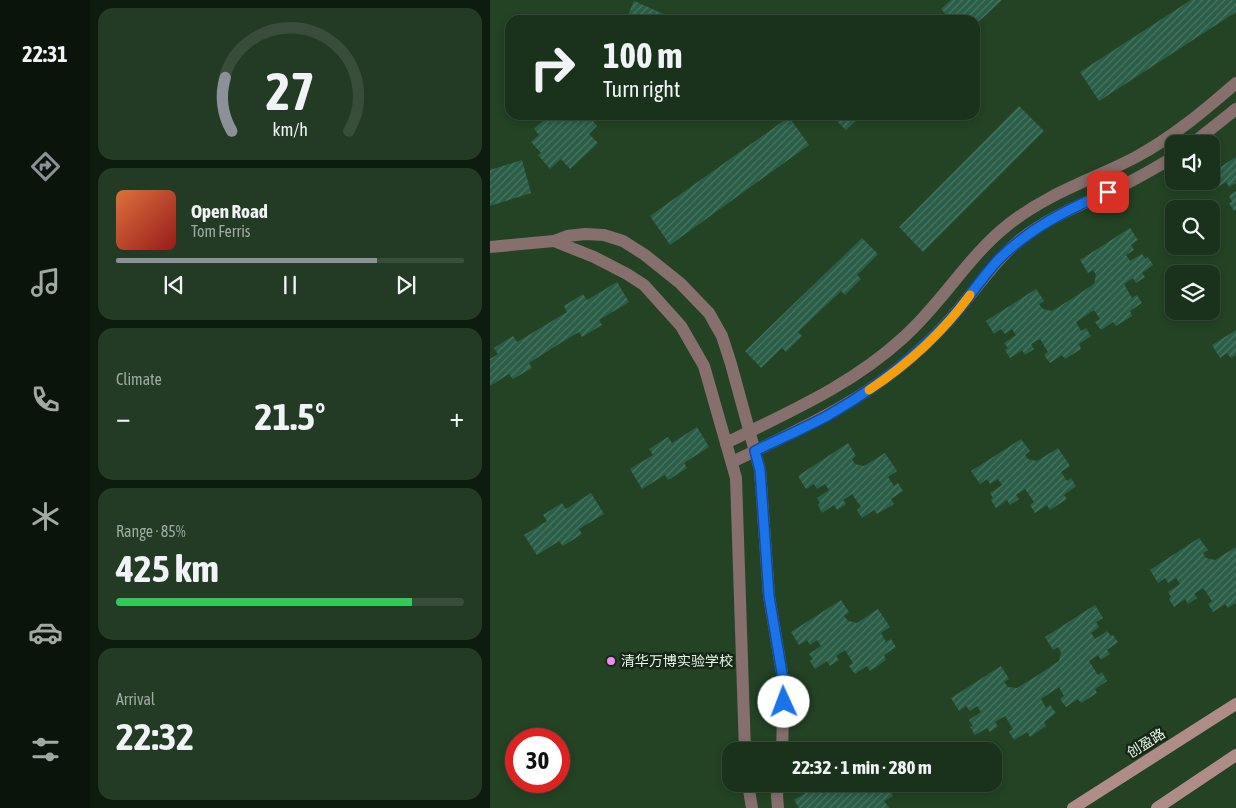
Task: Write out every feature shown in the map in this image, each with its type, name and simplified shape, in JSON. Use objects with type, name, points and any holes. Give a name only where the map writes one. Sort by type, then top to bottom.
[{"type":"street","points":[[726,443],[831,391],[881,357],[927,315],[986,245],[1021,216],[1060,192],[1112,168],[1163,140],[1188,123],[1236,82]]},
{"type":"street","points":[[1203,135],[1236,108]]},
{"type":"street","points":[[732,462],[825,417],[871,389],[942,328],[1000,259],[1021,240],[1044,223],[1068,209],[1129,182],[1165,162]]},
{"type":"street","points":[[490,247],[554,241],[567,236],[604,234],[623,242],[645,255],[686,288],[709,313],[722,336],[760,470],[769,596],[784,685],[782,742]]},
{"type":"street","points":[[554,241],[594,257],[644,285],[681,326],[704,366],[736,478],[745,742]]},
{"type":"street","name":"创盈路","points":[[1073,808],[1236,704]]},
{"type":"street","points":[[1156,808],[1236,756]]},
{"type":"street","points":[[749,792],[752,808]]},
{"type":"street","points":[[777,792],[778,808]]},
{"type":"building","points":[[951,0],[1002,0],[980,20],[980,15],[946,15],[941,9]]},
{"type":"building","points":[[1191,0],[1236,0],[1236,12],[1099,101],[1080,72]]},
{"type":"building","points":[[634,1],[666,15],[628,15]]},
{"type":"building","points":[[1019,106],[1044,131],[923,252],[899,227]]},
{"type":"building","points":[[544,120],[592,120],[597,126],[589,134],[598,143],[570,169],[561,159],[550,169],[538,155],[541,153],[531,142],[539,135],[534,129]]},
{"type":"building","points":[[785,120],[791,120],[809,145],[670,245],[650,216]]},
{"type":"building","points":[[836,120],[857,120],[846,130]]},
{"type":"building","points":[[1236,157],[1236,183],[1229,187],[1226,182],[1220,186],[1220,167]]},
{"type":"building","points":[[522,160],[531,193],[490,206],[490,170]]},
{"type":"building","points":[[1236,191],[1236,210],[1234,211],[1229,203],[1232,202],[1229,196]]},
{"type":"building","points":[[1130,228],[1138,240],[1131,245],[1134,250],[1126,255],[1130,261],[1142,254],[1146,259],[1148,257],[1153,265],[1142,273],[1145,277],[1136,283],[1133,278],[1124,284],[1132,298],[1137,295],[1142,303],[1130,311],[1132,316],[1116,326],[1113,322],[1101,330],[1095,322],[1100,319],[1094,310],[1076,322],[1081,331],[1086,328],[1091,336],[1079,344],[1081,349],[1065,359],[1062,355],[1050,363],[1044,355],[1048,352],[1040,339],[1031,344],[1034,349],[1025,355],[1022,350],[1010,358],[1005,350],[1008,348],[1004,343],[1016,335],[1012,329],[1005,334],[1001,329],[994,334],[986,321],[1036,289],[1044,301],[1039,304],[1043,309],[1052,311],[1073,298],[1094,284],[1096,275],[1093,270],[1088,273],[1080,260]]},
{"type":"building","points":[[862,238],[878,254],[857,275],[861,279],[845,295],[841,291],[798,332],[802,336],[786,352],[782,348],[761,368],[745,351]]},
{"type":"building","points":[[617,282],[629,302],[599,320],[602,325],[582,337],[579,332],[554,347],[529,363],[532,368],[513,379],[509,374],[490,386],[490,359],[498,354],[494,348],[513,336],[517,342],[567,312],[564,306],[583,294],[587,300]]},
{"type":"building","points":[[1236,330],[1236,355],[1231,358],[1227,353],[1220,358],[1212,345]]},
{"type":"building","points":[[697,427],[709,447],[684,463],[687,468],[668,480],[665,475],[642,489],[630,469],[653,455],[649,449],[668,437],[672,443]]},
{"type":"building","points":[[1021,439],[1030,451],[1025,455],[1028,459],[1037,461],[1058,448],[1070,466],[1061,472],[1067,481],[1071,478],[1076,486],[1064,495],[1067,499],[1050,510],[1047,505],[1035,513],[1030,505],[1034,502],[1025,489],[1016,495],[1019,499],[1010,505],[1007,500],[996,508],[991,500],[993,498],[990,493],[1002,485],[998,479],[990,484],[987,479],[980,484],[971,471]]},
{"type":"building","points":[[848,443],[856,456],[852,459],[855,464],[864,466],[885,453],[897,471],[888,477],[894,486],[898,483],[903,491],[891,499],[894,504],[877,514],[874,510],[862,518],[857,510],[861,507],[852,494],[843,500],[846,504],[837,510],[834,505],[822,513],[817,498],[829,490],[825,484],[817,489],[814,484],[806,489],[798,476]]},
{"type":"building","points":[[591,493],[604,514],[579,529],[582,534],[563,546],[559,541],[537,555],[524,535],[547,521],[543,515],[562,503],[566,509]]},
{"type":"building","points":[[1199,538],[1208,550],[1203,553],[1206,558],[1215,560],[1236,547],[1236,603],[1228,608],[1225,604],[1213,612],[1208,604],[1212,601],[1203,588],[1194,594],[1197,598],[1188,604],[1185,599],[1174,607],[1169,599],[1171,597],[1168,592],[1180,584],[1176,578],[1168,583],[1165,578],[1158,583],[1150,570]]},
{"type":"building","points":[[841,600],[849,612],[844,616],[848,621],[857,623],[878,609],[890,627],[881,633],[886,642],[891,639],[896,647],[884,655],[886,660],[870,671],[867,666],[855,674],[849,666],[853,663],[845,650],[836,656],[839,660],[830,666],[827,661],[815,669],[810,661],[813,659],[809,654],[821,646],[817,640],[810,645],[807,640],[799,645],[791,632]]},
{"type":"building","points":[[1095,605],[1103,618],[1096,622],[1099,627],[1091,633],[1095,639],[1107,631],[1118,642],[1107,650],[1110,654],[1101,660],[1098,655],[1089,661],[1098,675],[1102,672],[1107,681],[1095,689],[1097,693],[1081,703],[1078,699],[1066,707],[1060,699],[1064,696],[1059,687],[1041,699],[1046,708],[1050,705],[1056,713],[1044,722],[1046,726],[1030,737],[1027,732],[1014,740],[1009,732],[1013,729],[1005,716],[995,722],[998,726],[990,732],[987,728],[975,735],[970,727],[973,726],[969,720],[981,712],[977,706],[970,711],[966,706],[959,711],[951,698],[1001,666],[1009,679],[1004,682],[1008,687],[1017,688],[1038,675],[1059,661],[1061,652],[1058,647],[1053,650],[1045,637]]},
{"type":"building","points":[[807,792],[891,792],[893,796],[884,801],[889,808],[799,808],[794,800]]},
{"type":"slow traffic","points":[[869,390],[918,352],[942,328],[970,295]]},
{"type":"place","name":"清华万博实验学校","points":[[611,661]]},
{"type":"route","points":[[784,702],[784,685],[769,596],[760,470],[755,451],[825,417],[871,389],[918,352],[963,304],[980,280],[1021,240],[1044,223],[1068,209],[1108,192]]}]
